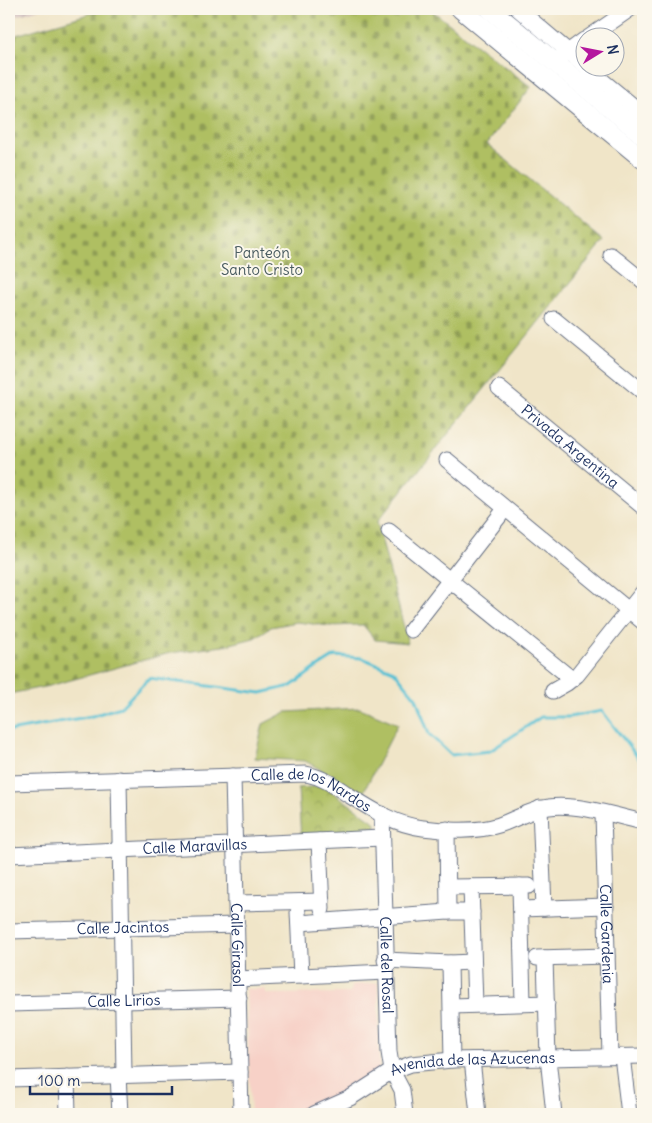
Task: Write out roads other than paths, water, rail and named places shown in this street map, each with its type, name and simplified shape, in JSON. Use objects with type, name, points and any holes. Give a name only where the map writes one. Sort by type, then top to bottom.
[{"type":"main road","points":[[461,9],[643,159]]},
{"type":"main road","points":[[490,9],[561,57],[643,135]]},
{"type":"street","points":[[602,28],[630,9]]},
{"type":"street","points":[[522,10],[561,57],[574,62]]},
{"type":"street","points":[[539,73],[574,47]]},
{"type":"street","points":[[600,78],[643,114]]},
{"type":"street","points":[[611,255],[643,281]]},
{"type":"street","points":[[554,319],[643,392]]},
{"type":"street","name":"Privada Argentina","points":[[499,388],[643,506]]},
{"type":"street","points":[[447,460],[643,622]]},
{"type":"street","points":[[411,630],[505,509]]},
{"type":"street","points":[[389,531],[572,679]]},
{"type":"street","points":[[553,691],[572,679],[643,592]]},
{"type":"street","name":"Calle de los Nardos","points":[[9,783],[297,774],[323,779],[382,814],[409,825],[447,829],[491,827],[540,808],[558,806],[603,813]]},
{"type":"street","name":"Calle Girasol","points":[[233,776],[241,1114]]},
{"type":"street","points":[[119,779],[123,1001],[120,1114]]},
{"type":"street","points":[[540,808],[544,908]]},
{"type":"street","points":[[603,813],[643,822]]},
{"type":"street","name":"Calle Gardenia","points":[[603,813],[607,956],[616,1056],[629,1114]]},
{"type":"street","name":"Calle del Rosal","points":[[382,814],[389,1052],[392,1071],[402,1090],[405,1114]]},
{"type":"street","points":[[447,829],[448,912]]},
{"type":"street","name":"Calle Maravillas","points":[[9,855],[382,838]]},
{"type":"street","points":[[319,841],[323,921]]},
{"type":"street","points":[[520,886],[523,1003]]},
{"type":"street","points":[[448,887],[543,886]]},
{"type":"street","points":[[472,887],[475,1004]]},
{"type":"street","points":[[236,903],[322,901]]},
{"type":"street","points":[[298,902],[301,976]]},
{"type":"street","points":[[521,909],[606,906]]},
{"type":"street","points":[[298,923],[384,916],[472,912]]},
{"type":"street","name":"Calle Jacintos","points":[[9,931],[237,925]]},
{"type":"street","points":[[523,958],[607,956]]},
{"type":"street","points":[[545,958],[548,1058],[554,1114]]},
{"type":"street","points":[[238,979],[301,976],[386,966],[474,962]]},
{"type":"street","points":[[450,963],[452,1060]]},
{"type":"street","name":"Calle Lirios","points":[[9,1004],[239,998]]},
{"type":"street","points":[[452,1006],[547,1002]]},
{"type":"street","name":"Avenida de las Azucenas","points":[[314,1114],[350,1098],[392,1071],[411,1064],[452,1060],[643,1056]]},
{"type":"street","points":[[472,1060],[478,1114]]},
{"type":"street","points":[[9,1079],[240,1072]]},
{"type":"street","points":[[67,1077],[68,1114]]},
{"type":"waterway","points":[[9,731],[92,716],[121,707],[149,678],[261,693],[291,686],[335,656],[362,658],[394,671],[416,698],[429,734],[451,755],[490,751],[541,717],[569,717],[602,711],[643,764]]},
{"type":"park label","name":"Panteón Santo Cristo","points":[[262,262]]}]
